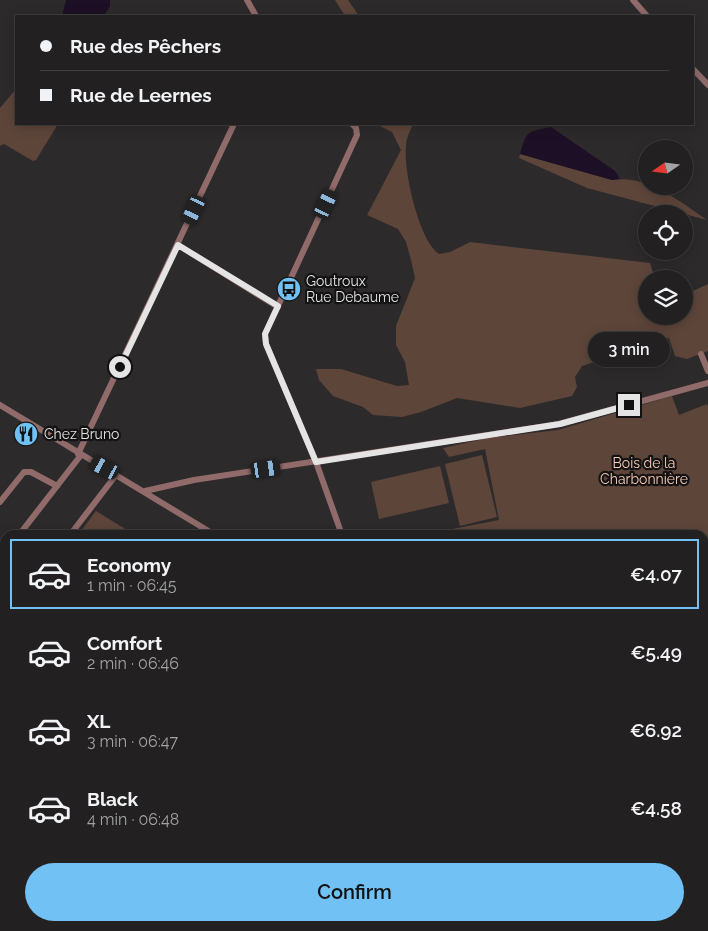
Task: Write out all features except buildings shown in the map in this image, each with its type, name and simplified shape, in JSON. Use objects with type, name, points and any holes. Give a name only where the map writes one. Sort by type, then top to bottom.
[{"type":"street","points":[[247,0],[255,15]]},
{"type":"street","points":[[633,0],[646,15]]},
{"type":"street","points":[[694,70],[708,86]]},
{"type":"street","points":[[24,530],[80,455],[234,125]]},
{"type":"street","points":[[340,530],[316,462],[266,344],[265,334],[357,135],[354,126]]},
{"type":"street","points":[[178,245],[278,306]]},
{"type":"street","points":[[701,354],[708,371]]},
{"type":"street","points":[[145,491],[194,480],[560,424],[708,383]]},
{"type":"street","points":[[0,405],[80,455],[145,491],[154,499],[207,530]]},
{"type":"street","points":[[0,502],[24,472],[31,472],[58,486]]},
{"type":"street","points":[[74,530],[116,475]]},
{"type":"green space","points":[[335,0],[348,0],[358,15],[344,15]]},
{"type":"green space","points":[[15,90],[15,125],[57,125],[36,160],[33,161],[4,144],[0,146],[0,108]]},
{"type":"green space","points":[[378,125],[413,125],[406,146],[410,187],[425,235],[439,254],[450,252],[470,242],[650,263],[652,270],[638,270],[638,325],[693,325],[693,291],[708,284],[708,351],[687,359],[675,356],[669,338],[659,339],[653,345],[657,361],[639,361],[619,354],[582,366],[575,377],[577,387],[572,396],[520,408],[457,398],[402,417],[373,415],[363,407],[333,396],[319,380],[316,369],[341,369],[397,386],[409,385],[405,362],[396,345],[396,326],[415,278],[411,260],[406,242],[398,229],[367,215],[401,150],[392,132]]},
{"type":"green space","points":[[520,154],[612,180],[638,181],[638,195],[669,195],[684,205],[651,205],[587,188],[519,158]]},
{"type":"green space","points":[[693,211],[707,220],[693,216]]},
{"type":"green space","name":"Bois de la Charbonnière","points":[[672,396],[679,415],[707,404],[708,530],[447,530],[499,520],[485,449],[449,457],[443,448],[487,438],[558,430]]},
{"type":"green space","points":[[482,455],[497,517],[460,526],[445,464]]},
{"type":"green space","points":[[440,466],[449,503],[379,519],[371,482]]},
{"type":"green space","points":[[96,511],[127,530],[82,530]]},
{"type":"shaded area","points":[[66,0],[110,0],[110,6],[105,15],[62,15]]},
{"type":"shaded area","points":[[551,127],[615,171],[620,179],[612,180],[520,154],[525,140],[530,133]]},
{"type":"place","name":"Goutroux Rue Debaume","points":[[289,289]]},
{"type":"place","name":"Chez Bruno","points":[[26,434]]},
{"type":"route","points":[[120,367],[178,245],[278,306],[265,334],[266,344],[316,462],[560,424],[629,405]]}]
